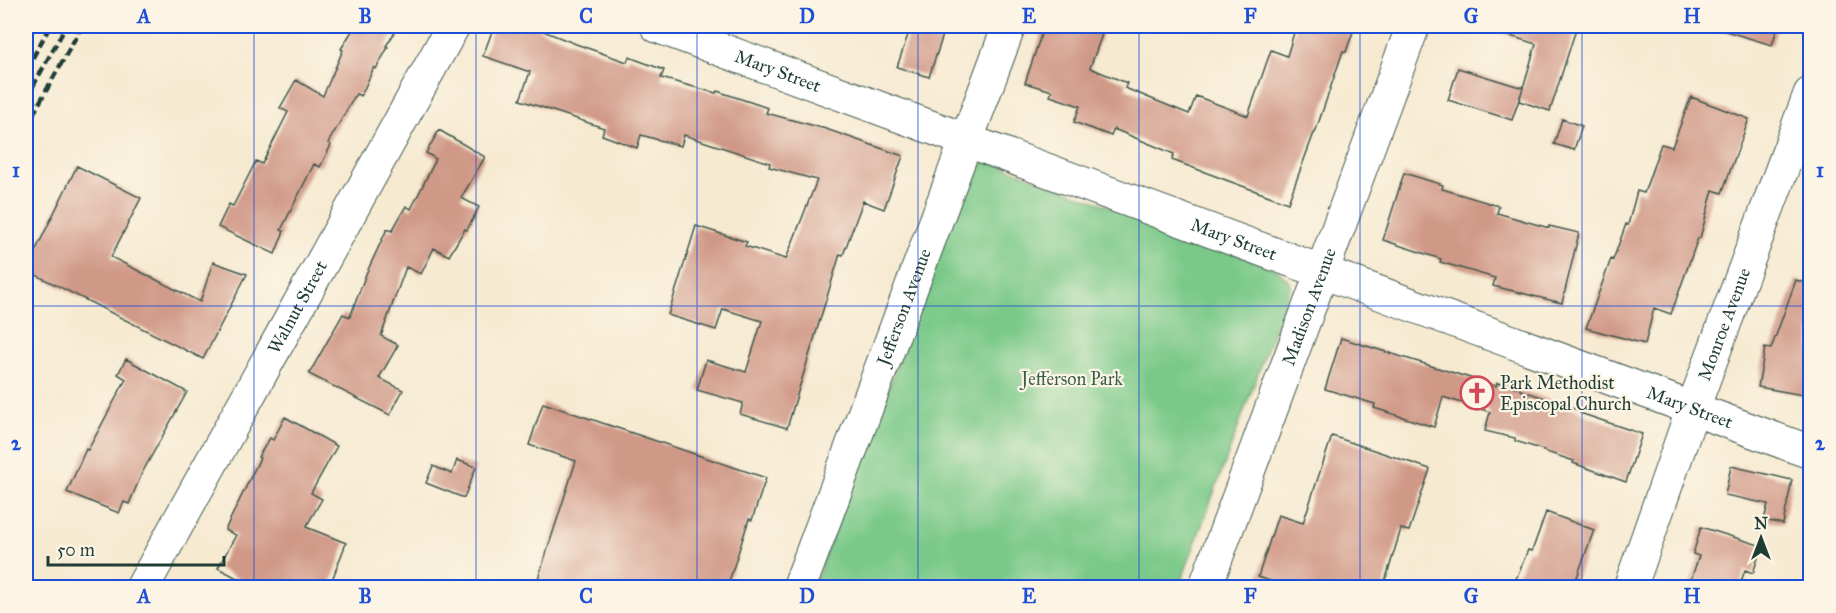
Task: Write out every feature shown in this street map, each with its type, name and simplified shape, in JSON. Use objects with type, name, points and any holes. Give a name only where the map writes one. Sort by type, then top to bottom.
[{"type":"street","name":"Walnut Street","points":[[147,586],[453,26]]},
{"type":"street","name":"Mary Street","points":[[657,26],[1810,452]]},
{"type":"street","name":"Jefferson Avenue","points":[[799,588],[1009,26]]},
{"type":"street","name":"Madison Avenue","points":[[1205,588],[1413,26]]},
{"type":"street","name":"Monroe Avenue","points":[[1630,588],[1693,408],[1810,94]]},
{"type":"green space","name":"Jefferson Park","points":[[976,156],[1278,270],[1291,284],[1179,587],[813,588]]},
{"type":"building","points":[[355,26],[399,26],[386,46],[388,47],[376,69],[374,67],[361,96],[356,94],[328,143],[331,145],[320,167],[314,164],[281,230],[284,231],[275,254],[218,227],[229,204],[233,206],[256,161],[262,164],[288,112],[280,108],[296,80],[323,96],[343,50],[341,49]]},
{"type":"building","points":[[494,26],[540,26],[538,29],[576,44],[627,62],[629,57],[664,70],[661,78],[716,93],[717,91],[768,108],[766,113],[826,129],[903,156],[884,209],[863,201],[843,255],[840,254],[787,428],[740,414],[743,403],[697,390],[706,360],[746,372],[762,321],[723,309],[716,330],[668,315],[696,226],[747,242],[745,246],[786,259],[817,180],[769,167],[770,163],[684,135],[681,146],[641,135],[637,148],[602,135],[604,128],[520,100],[530,72],[483,56]]},
{"type":"building","points":[[911,26],[946,26],[929,77],[897,67]]},
{"type":"building","points":[[1044,26],[1105,26],[1090,68],[1127,83],[1125,88],[1189,114],[1196,96],[1248,116],[1271,50],[1287,56],[1296,26],[1355,26],[1346,52],[1343,51],[1288,203],[1172,160],[1174,154],[1114,129],[1111,136],[1074,122],[1080,106],[1050,96],[1052,91],[1025,83]]},
{"type":"building","points":[[1491,26],[1577,26],[1550,111],[1519,101],[1536,44],[1490,30]]},
{"type":"building","points":[[1722,26],[1778,26],[1772,45],[1722,30]]},
{"type":"building","points":[[1458,68],[1523,88],[1512,120],[1448,100]]},
{"type":"building","points":[[1691,97],[1749,119],[1722,193],[1713,190],[1700,238],[1698,238],[1671,314],[1654,308],[1645,344],[1586,328],[1611,259],[1613,260],[1626,224],[1628,225],[1637,191],[1644,193],[1661,144],[1672,147]]},
{"type":"building","points":[[1562,119],[1582,126],[1574,150],[1554,144]]},
{"type":"building","points":[[439,130],[485,157],[461,198],[479,207],[449,256],[434,248],[421,274],[406,267],[381,336],[398,345],[379,378],[403,390],[390,415],[309,374],[343,314],[350,317],[366,274],[387,229],[392,231],[406,206],[411,209],[436,159],[426,153]]},
{"type":"building","points":[[77,166],[141,198],[111,257],[200,302],[213,262],[247,274],[203,359],[26,270]]},
{"type":"building","points":[[1404,173],[1443,185],[1442,189],[1499,206],[1497,213],[1549,228],[1549,226],[1579,233],[1562,303],[1493,286],[1495,278],[1440,262],[1441,259],[1383,240]]},
{"type":"building","points":[[1796,280],[1810,285],[1809,396],[1758,387],[1765,348],[1771,349]]},
{"type":"building","points":[[1341,338],[1496,386],[1497,383],[1520,388],[1520,390],[1581,411],[1580,413],[1642,434],[1626,482],[1515,441],[1515,438],[1485,431],[1490,412],[1443,397],[1434,427],[1374,408],[1375,404],[1325,389]]},
{"type":"building","points":[[126,359],[187,392],[142,473],[129,504],[124,502],[119,513],[67,492],[86,449],[88,450],[126,379],[118,374]]},
{"type":"building","points":[[543,403],[766,478],[752,520],[749,519],[727,588],[535,588],[576,461],[529,445]]},
{"type":"building","points":[[285,417],[337,446],[311,493],[322,499],[306,527],[346,543],[329,588],[256,588],[218,568],[236,535],[225,530],[260,458],[258,457],[270,438],[273,440]]},
{"type":"building","points":[[1332,436],[1430,469],[1409,531],[1401,529],[1383,588],[1292,588],[1258,577],[1278,515],[1303,523]]},
{"type":"building","points":[[457,460],[476,467],[464,498],[426,483],[433,466],[452,474]]},
{"type":"building","points":[[1731,466],[1792,480],[1783,524],[1764,520],[1768,504],[1725,495]]},
{"type":"building","points":[[1546,512],[1594,530],[1573,588],[1538,588],[1516,579],[1528,550],[1532,551]]},
{"type":"building","points":[[1701,527],[1762,546],[1753,573],[1745,570],[1739,588],[1688,588],[1699,556],[1693,554]]},
{"type":"railway","points":[[26,43],[35,26]]},
{"type":"railway","points":[[26,70],[50,26]]},
{"type":"railway","points":[[26,99],[66,26]]},
{"type":"railway","points":[[26,127],[82,26]]},
{"type":"place","name":"Park Methodist Episcopal Church","points":[[1477,393]]}]
